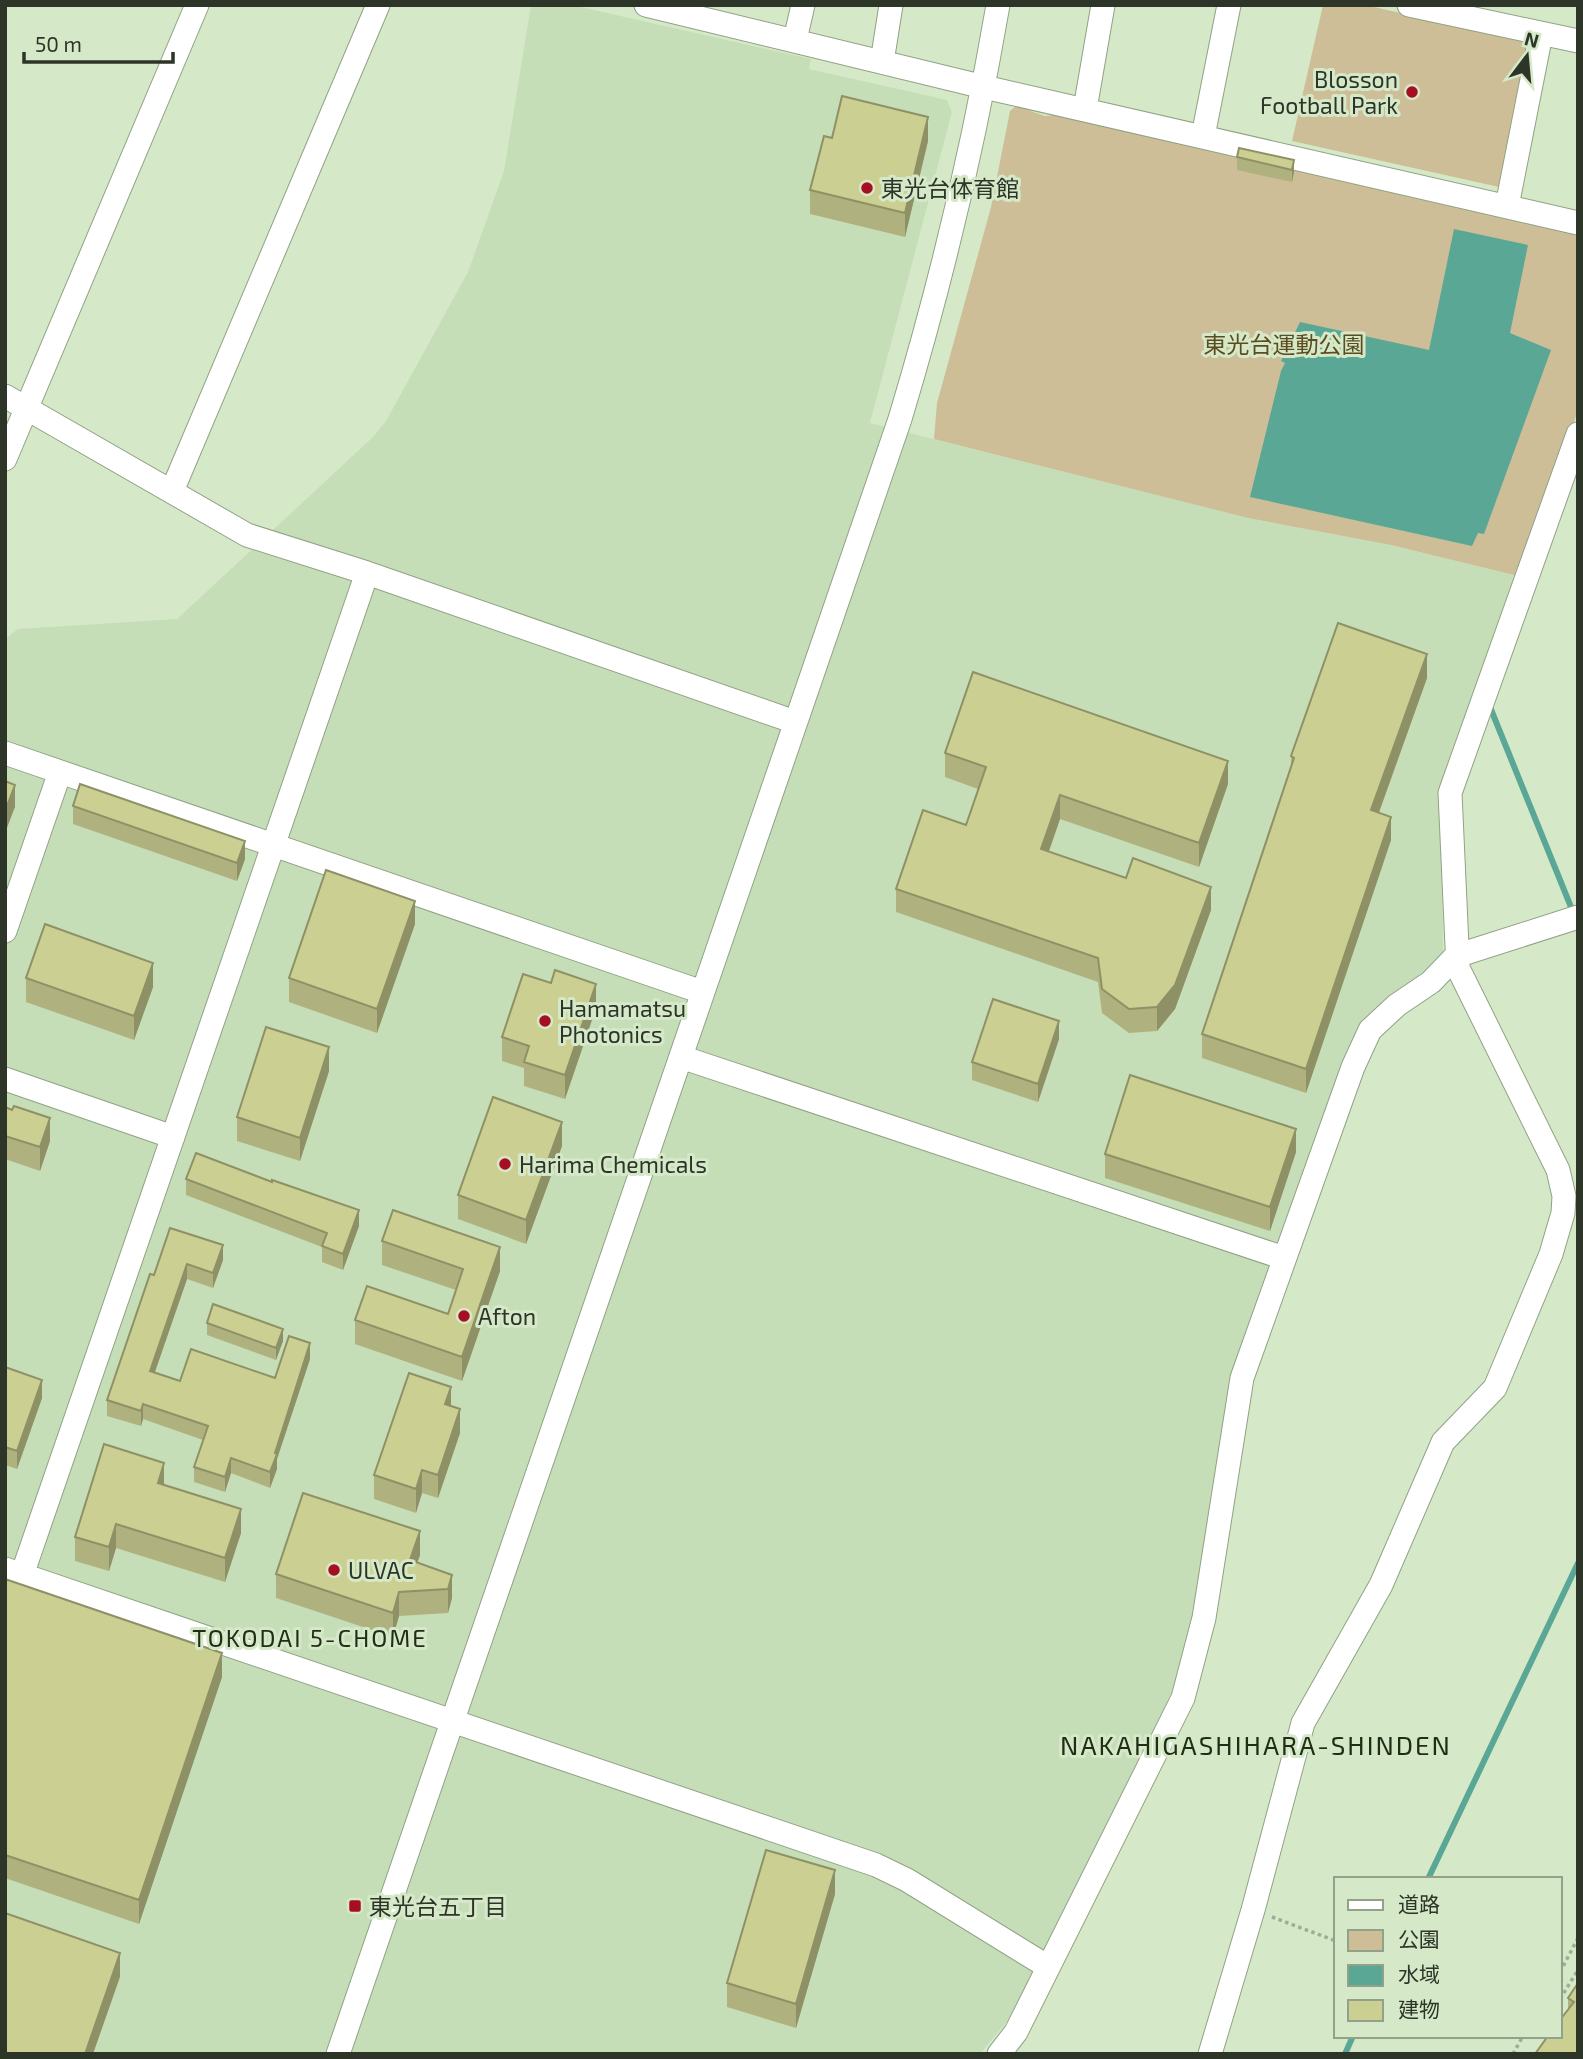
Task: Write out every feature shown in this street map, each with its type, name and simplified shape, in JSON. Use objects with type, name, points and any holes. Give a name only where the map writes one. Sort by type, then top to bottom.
[{"type":"street","points":[[5,459],[197,5]]},
{"type":"street","points":[[172,491],[378,5]]},
{"type":"street","points":[[646,5],[984,87],[1578,223]]},
{"type":"street","points":[[795,40],[803,5]]},
{"type":"street","points":[[883,62],[891,5]]},
{"type":"street","points":[[338,2054],[896,432],[919,355],[984,87],[998,5]]},
{"type":"street","points":[[1085,109],[1103,5]]},
{"type":"street","points":[[1203,136],[1229,5]]},
{"type":"street","points":[[1409,5],[1578,41]]},
{"type":"street","points":[[1507,206],[1541,34]]},
{"type":"street","points":[[5,396],[247,535],[367,573],[795,722]]},
{"type":"street","points":[[1210,2054],[1253,1910],[1303,1723],[1381,1585],[1443,1442],[1495,1388],[1551,1254],[1563,1213],[1564,1196],[1558,1170],[1458,968],[1450,793],[1578,434]]},
{"type":"street","points":[[367,573],[173,1136],[13,1572],[876,1865],[907,1880],[1048,1967]]},
{"type":"street","points":[[5,753],[702,992]]},
{"type":"street","points":[[5,931],[60,772]]},
{"type":"street","points":[[999,2054],[1016,2032],[1183,1698],[1204,1618],[1242,1378],[1353,1067],[1370,1030],[1397,1005],[1431,982],[1456,956],[1578,917]]},
{"type":"street","points":[[681,1057],[1284,1258]]},
{"type":"street","points":[[5,1079],[173,1136]]},
{"type":"path","points":[[1253,1910],[1334,1940]]},
{"type":"path","points":[[1562,1968],[1578,1938]]},
{"type":"path","points":[[1562,1996],[1578,1970]]},
{"type":"path","points":[[1513,2054],[1522,2038]]},
{"type":"shaded area","points":[[531,5],[572,5],[811,59],[809,69],[947,100],[952,112],[870,423],[1248,518],[1391,545],[1522,577],[1442,781],[1443,953],[1438,960],[1380,1006],[1362,1026],[1349,1048],[1240,1355],[1179,1684],[1142,1763],[1008,2020],[980,2054],[5,2054],[5,639],[18,629],[177,619],[373,437],[386,421],[468,272],[504,171]]},
{"type":"green space","name":"Blosson Football Park","points":[[1323,5],[1365,5],[1531,42],[1499,187],[1292,141]]},
{"type":"green space","name":"東光台運動公園","points":[[1016,106],[1045,116],[1069,114],[1578,229],[1578,410],[1522,577],[1391,545],[1248,518],[934,439],[937,403],[991,207],[1010,111]]},
{"type":"water","points":[[1454,229],[1528,245],[1510,333],[1551,350],[1484,534],[1478,533],[1472,546],[1250,497],[1285,363],[1281,361],[1300,322],[1429,350]]},
{"type":"building","name":"東光台体育館","points":[[842,96],[928,117],[905,213],[810,190],[824,136],[832,138]]},
{"type":"building","points":[[1239,148],[1294,160],[1292,170],[1237,157]]},
{"type":"building","points":[[1338,623],[1427,654],[1371,810],[1391,817],[1306,1069],[1202,1034],[1294,758],[1291,756]]},
{"type":"building","points":[[973,672],[1228,761],[1199,843],[1060,795],[1041,849],[1126,878],[1133,858],[1211,887],[1175,985],[1157,1007],[1129,1009],[1102,989],[1098,958],[896,889],[923,810],[966,825],[986,767],[945,753]]},
{"type":"building","points":[[5,781],[15,785],[5,811]]},
{"type":"building","points":[[80,784],[245,841],[237,863],[73,806]]},
{"type":"building","points":[[326,870],[415,901],[377,1009],[289,978]]},
{"type":"building","points":[[45,924],[153,963],[134,1016],[26,978]]},
{"type":"building","points":[[555,970],[596,984],[565,1075],[524,1062],[529,1046],[502,1037],[523,974],[551,983]]},
{"type":"building","points":[[993,999],[1059,1021],[1038,1084],[972,1062]]},
{"type":"building","points":[[266,1027],[329,1047],[300,1138],[237,1117]]},
{"type":"building","points":[[1130,1075],[1296,1129],[1270,1207],[1105,1154]]},
{"type":"building","points":[[493,1097],[562,1122],[526,1220],[458,1195]]},
{"type":"building","points":[[14,1106],[50,1118],[40,1147],[5,1136],[5,1107],[12,1110]]},
{"type":"building","points":[[196,1153],[272,1182],[359,1210],[343,1254],[322,1246],[327,1233],[186,1179]]},
{"type":"building","points":[[393,1210],[500,1247],[462,1357],[355,1320],[367,1286],[448,1314],[463,1269],[382,1241]]},
{"type":"building","points":[[170,1228],[223,1245],[213,1273],[187,1264],[150,1371],[180,1381],[191,1349],[275,1378],[289,1336],[310,1343],[270,1472],[231,1458],[225,1477],[194,1467],[208,1426],[143,1404],[141,1411],[107,1400],[150,1274],[154,1275]]},
{"type":"building","points":[[213,1304],[283,1329],[276,1348],[207,1323]]},
{"type":"building","points":[[5,1367],[42,1380],[17,1451],[5,1447]]},
{"type":"building","points":[[409,1373],[451,1387],[445,1404],[460,1409],[438,1475],[422,1470],[416,1489],[374,1475]]},
{"type":"building","points":[[104,1444],[164,1463],[158,1483],[241,1509],[225,1558],[116,1524],[109,1547],[75,1537]]},
{"type":"building","points":[[303,1493],[420,1531],[410,1560],[452,1575],[448,1589],[399,1592],[393,1613],[276,1574]]},
{"type":"building","points":[[5,1579],[222,1653],[139,1900],[5,1855]]},
{"type":"building","points":[[766,1850],[835,1870],[796,2004],[727,1983]]},
{"type":"building","points":[[5,1913],[120,1953],[85,2054],[5,2054]]},
{"type":"building","points":[[1578,1983],[1578,2054],[1535,2054],[1547,2038],[1562,2038],[1562,2017],[1574,2002],[1568,1998]]},
{"type":"waterway","points":[[1491,705],[1573,912]]},
{"type":"waterway","points":[[1429,1877],[1578,1563]]},
{"type":"waterway","points":[[1345,2054],[1352,2038]]},
{"type":"place","name":"Blosson Football Park","points":[[1412,92]]},
{"type":"place","name":"東光台体育館","points":[[867,188]]},
{"type":"place","name":"Hamamatsu Photonics","points":[[545,1021]]},
{"type":"place","name":"Harima Chemicals","points":[[505,1164]]},
{"type":"place","name":"Afton","points":[[464,1316]]},
{"type":"place","name":"ULVAC","points":[[334,1570]]},
{"type":"place","name":"東光台五丁目","points":[[355,1906]]},
{"type":"district","name":"TOKODAI 5-CHOME","points":[[310,1637]]},
{"type":"district","name":"NAKAHIGASHIHARA-SHINDEN","points":[[1256,1744]]}]
